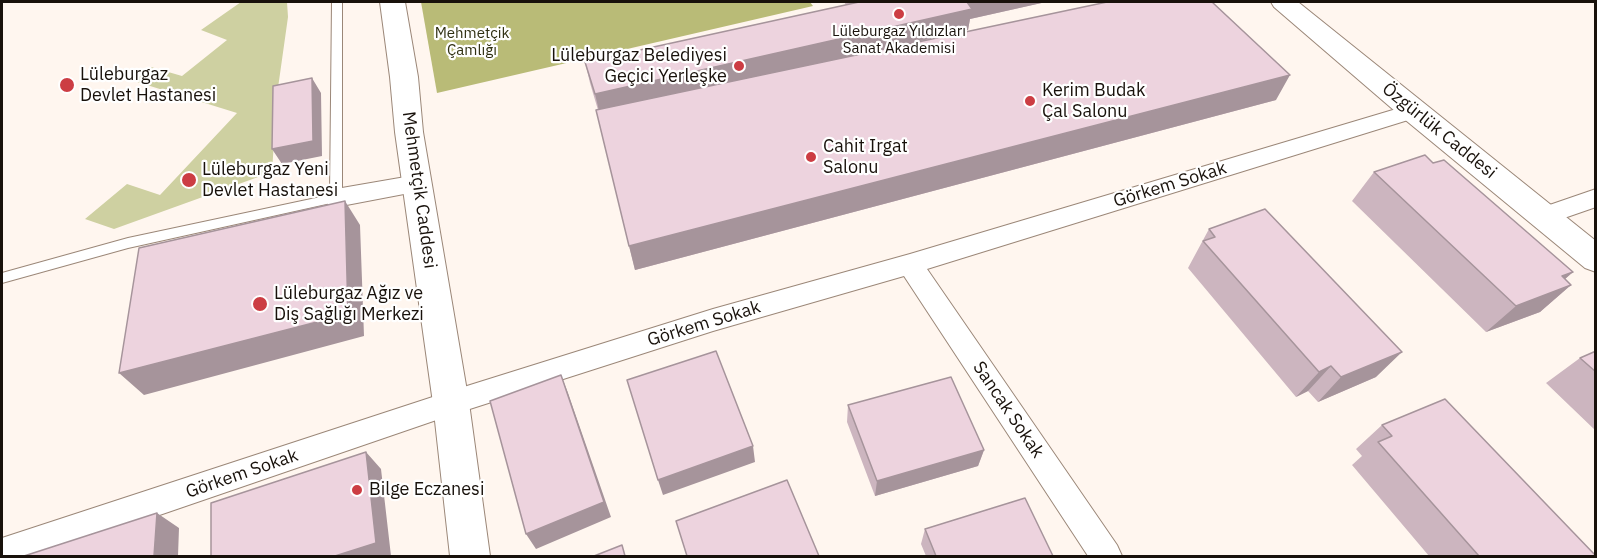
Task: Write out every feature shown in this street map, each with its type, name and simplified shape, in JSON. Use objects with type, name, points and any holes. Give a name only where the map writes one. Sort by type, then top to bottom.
[{"type":"street","name":"Mehmetçik Caddesi","points":[[392,2],[404,77],[409,132],[451,403],[470,556]]},
{"type":"street","name":"Özgürlük Caddesi","points":[[1283,2],[1596,259]]},
{"type":"street","name":"Görkem Sokak","points":[[12,553],[451,403],[712,320],[910,264],[1413,111]]},
{"type":"street","points":[[336,198],[417,184]]},
{"type":"street","points":[[1544,216],[1596,198]]},
{"type":"street","name":"Sancak Sokak","points":[[910,264],[1106,556]]},
{"type":"lane","points":[[2,278],[128,243],[336,198],[337,2]]},
{"type":"green space","points":[[241,2],[287,2],[288,17],[277,95],[272,172],[114,229],[85,219],[127,184],[160,195],[237,113],[134,81],[151,67],[182,76],[227,40],[201,30]]},
{"type":"green space","name":"Mehmetçik Çamlığı","points":[[421,2],[810,2],[813,6],[437,93]]},
{"type":"building","points":[[859,2],[967,2],[972,9],[595,94],[585,62]]},
{"type":"building","points":[[1107,2],[1212,2],[1290,75],[629,246],[596,110]]},
{"type":"building","points":[[312,78],[313,141],[272,149],[273,86]]},
{"type":"building","points":[[1425,155],[1433,163],[1444,160],[1573,272],[1562,276],[1571,285],[1516,306],[1374,172]]},
{"type":"building","name":"Lüleburgaz Ağız ve Diş Sağlığı Merkezi","points":[[345,201],[348,314],[119,373],[139,248]]},
{"type":"building","points":[[1265,209],[1402,352],[1341,377],[1331,366],[1319,372],[1203,241],[1215,237],[1209,229]]},
{"type":"building","points":[[716,351],[753,446],[658,480],[627,380]]},
{"type":"building","points":[[1596,351],[1596,372],[1580,358]]},
{"type":"building","points":[[561,375],[604,502],[526,534],[490,401]]},
{"type":"building","points":[[951,377],[984,450],[877,481],[848,405]]},
{"type":"building","points":[[1445,399],[1596,556],[1479,556],[1378,442],[1392,436],[1382,425]]},
{"type":"building","points":[[366,452],[376,543],[335,556],[211,556],[211,503]]},
{"type":"building","points":[[787,480],[819,556],[687,556],[676,521]]},
{"type":"building","points":[[1025,498],[1053,556],[936,556],[925,529]]},
{"type":"building","points":[[157,513],[154,556],[24,556]]},
{"type":"building","points":[[622,545],[625,556],[594,556]]},
{"type":"place","name":"Lüleburgaz Yıldızları Sanat Akademisi","points":[[899,14]]},
{"type":"place","name":"Lüleburgaz Belediyesi Geçici Yerleşke","points":[[739,66]]},
{"type":"place","name":"Lüleburgaz Devlet Hastanesi","points":[[67,85]]},
{"type":"place","name":"Kerim Budak Çal Salonu","points":[[1030,101]]},
{"type":"place","name":"Cahit Irgat Salonu","points":[[811,157]]},
{"type":"place","name":"Lüleburgaz Yeni Devlet Hastanesi","points":[[189,180]]},
{"type":"place","name":"Lüleburgaz Ağız ve Diş Sağlığı Merkezi","points":[[260,304]]},
{"type":"place","name":"Bilge Eczanesi","points":[[357,490]]}]
